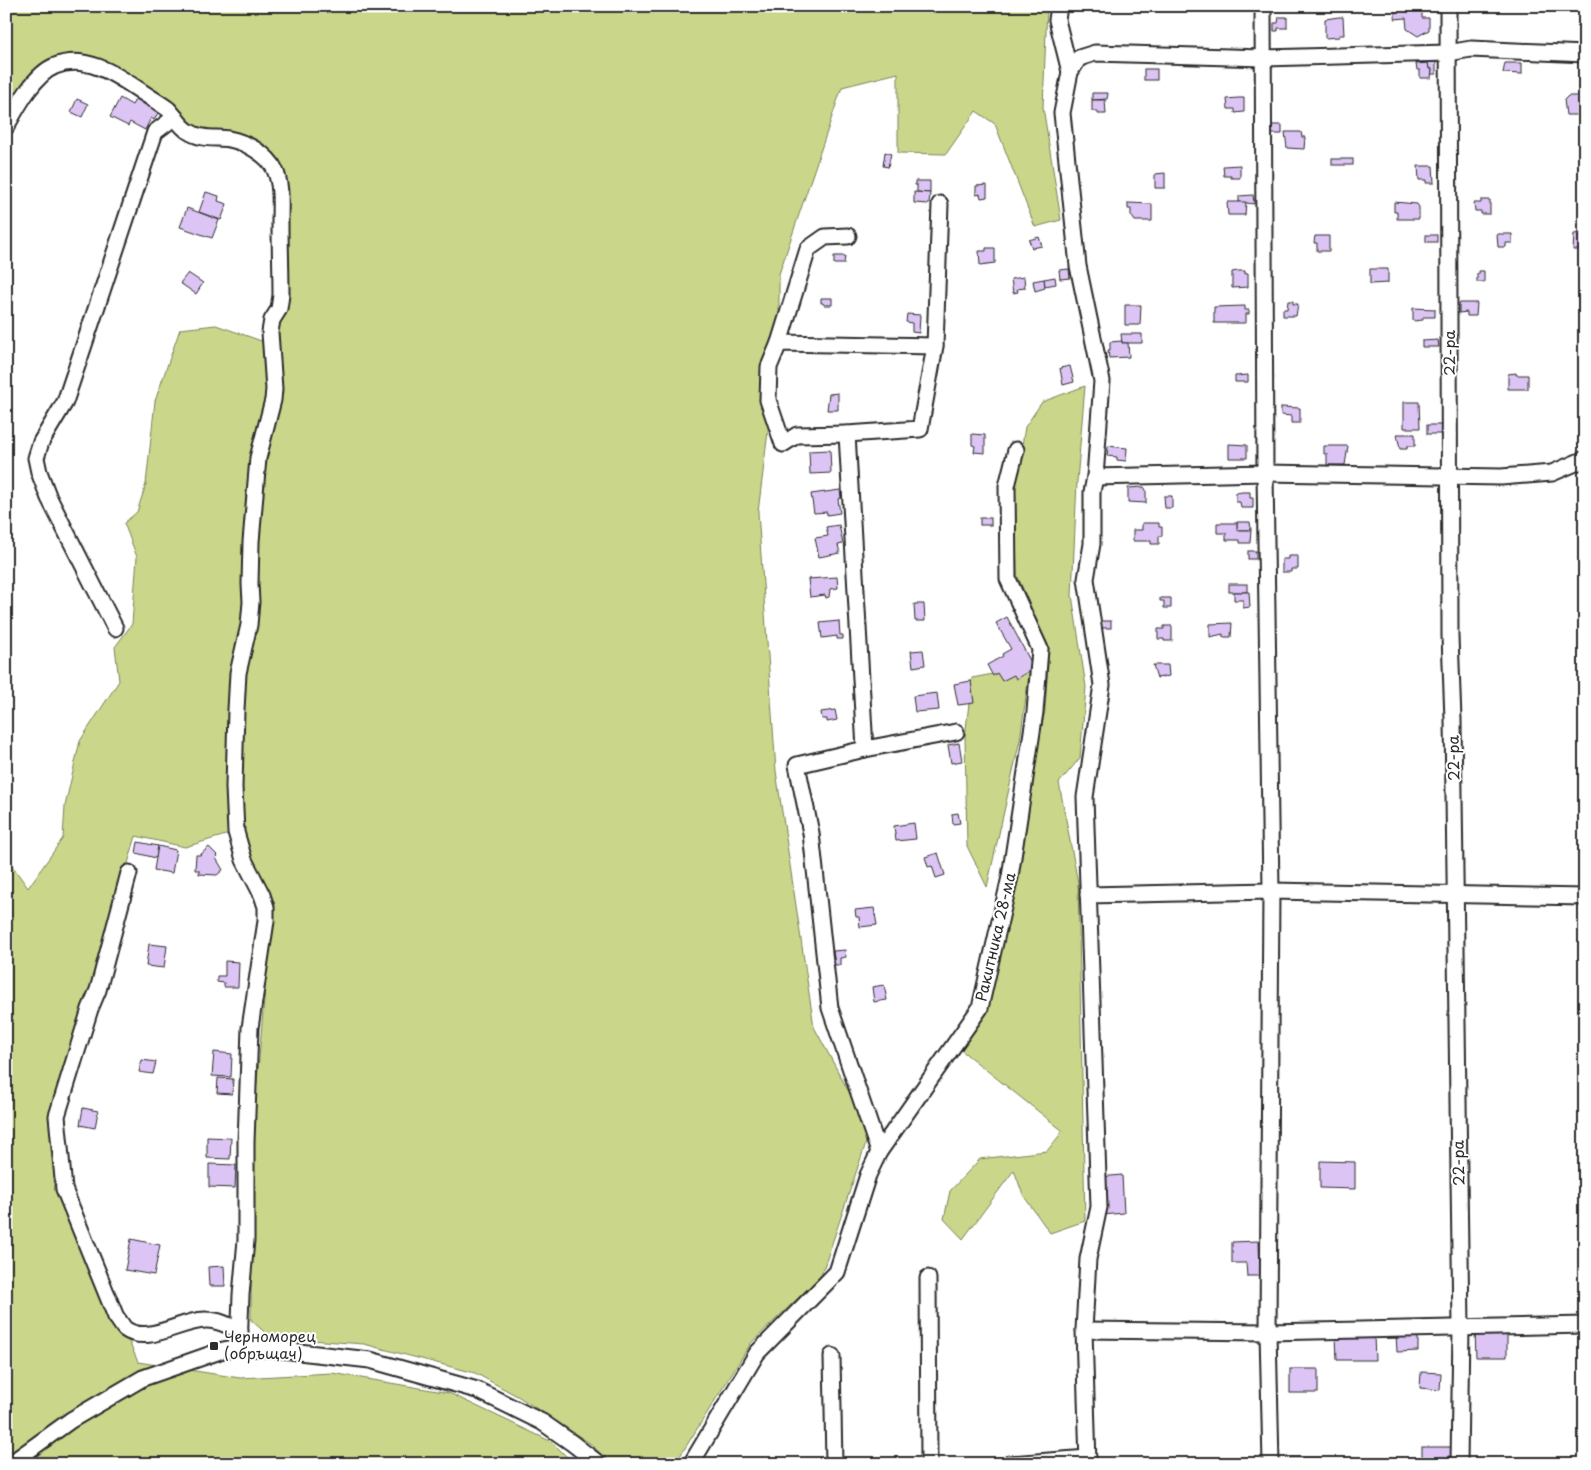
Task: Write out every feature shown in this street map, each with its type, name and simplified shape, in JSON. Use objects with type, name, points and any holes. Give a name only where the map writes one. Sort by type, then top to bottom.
[{"type":"street","points":[[1059,6],[1057,20],[1070,72]]},
{"type":"street","points":[[1262,6],[1265,473],[1271,891],[1268,1332],[1270,1464]]},
{"type":"street","name":"22-ра","points":[[1448,6],[1450,636],[1453,720],[1462,1328],[1458,1464]]},
{"type":"street","points":[[1009,1464],[1088,1461],[1084,1330],[1088,1259],[1099,1207],[1085,797],[1102,685],[1086,580],[1092,544],[1092,492],[1095,477],[1102,381],[1078,266],[1062,113],[1070,72],[1079,58],[1095,53],[1263,58],[1448,53],[1471,49],[1585,54]]},
{"type":"street","points":[[6,128],[18,105],[39,78],[54,66],[66,63],[102,68],[116,75],[167,109],[188,131],[199,137],[228,139],[246,144],[264,156],[274,169],[280,188],[281,295],[279,309],[272,320],[270,332],[274,389],[273,400],[258,458],[251,542],[249,625],[238,673],[236,710],[234,787],[236,832],[244,860],[266,907],[266,921],[250,1028],[246,1142],[246,1240],[240,1295],[240,1347]]},
{"type":"street","points":[[116,628],[49,498],[38,472],[36,458],[41,442],[65,402],[155,132],[175,117]]},
{"type":"street","points":[[848,236],[825,237],[808,249],[779,343],[769,367],[768,400],[783,444],[797,435],[920,429],[935,346],[940,204]]},
{"type":"street","points":[[779,343],[935,346]]},
{"type":"street","points":[[847,434],[865,750]]},
{"type":"street","name":"Ракитника 28-ма","points":[[691,1464],[758,1353],[837,1272],[868,1174],[879,1152],[980,1008],[1010,877],[1035,712],[1040,649],[1008,579],[1007,486],[1016,450]]},
{"type":"street","points":[[1095,477],[1265,473],[1501,477],[1552,473],[1585,460]]},
{"type":"street","points":[[879,1152],[830,1008],[811,833],[797,765],[956,732]]},
{"type":"street","points":[[130,873],[98,990],[90,1009],[58,1112],[64,1189],[116,1317],[125,1328],[134,1333],[144,1335],[158,1333],[190,1322],[207,1320],[220,1322],[240,1331]]},
{"type":"street","points":[[1088,895],[1271,891],[1585,897]]},
{"type":"street","points":[[928,1278],[929,1464]]},
{"type":"street","points":[[1084,1330],[1268,1332],[1585,1325]]},
{"type":"street","points":[[10,1464],[71,1420],[143,1378],[223,1350],[240,1347],[370,1360],[477,1390],[542,1422],[598,1464]]},
{"type":"street","points":[[832,1356],[834,1464]]},
{"type":"green space","points":[[6,6],[1047,6],[1043,107],[1061,220],[1035,227],[995,124],[976,111],[946,154],[898,153],[898,73],[842,87],[779,274],[779,343],[758,512],[776,771],[814,1027],[870,1131],[821,1276],[751,1343],[675,1464],[610,1464],[591,1444],[519,1397],[475,1373],[364,1344],[270,1337],[251,1320],[252,1140],[272,907],[236,832],[185,847],[136,836],[55,1113],[62,1189],[138,1362],[240,1378],[332,1373],[449,1393],[552,1442],[574,1464],[6,1464],[6,857],[28,888],[63,838],[65,806],[80,741],[119,681],[115,647],[132,624],[137,557],[124,523],[137,512],[146,484],[155,401],[180,329],[216,325],[270,344],[281,295],[274,169],[264,156],[175,117],[101,68],[66,63],[39,78],[6,128]]},
{"type":"green space","points":[[1085,386],[1077,481],[1072,595],[1086,687],[1080,758],[1059,783],[1078,883],[1085,1221],[1050,1233],[1023,1195],[1014,1170],[963,1239],[944,1219],[950,1191],[980,1159],[1047,1151],[1063,1131],[956,1046],[983,1010],[1045,710],[1049,649],[1017,575],[1015,488],[1025,427],[1042,402]]},
{"type":"green space","points":[[1030,667],[1020,740],[987,887],[967,846],[965,737],[972,678]]},
{"type":"building","points":[[1395,10],[1422,10],[1422,18],[1429,18],[1429,30],[1418,36],[1407,29],[1406,18],[1395,19]]},
{"type":"building","points":[[1279,17],[1287,17],[1287,28],[1278,28],[1278,31],[1274,31],[1274,23],[1278,23]]},
{"type":"building","points":[[1343,17],[1344,35],[1325,38],[1325,19]]},
{"type":"building","points":[[1419,57],[1436,58],[1436,74],[1431,74],[1432,69],[1429,69],[1428,63],[1416,64]]},
{"type":"building","points":[[1428,63],[1429,69],[1432,69],[1431,78],[1420,78],[1420,70],[1417,70],[1416,64]]},
{"type":"building","points":[[1505,63],[1522,63],[1522,74],[1503,73]]},
{"type":"building","points":[[1144,69],[1157,69],[1157,80],[1144,80]]},
{"type":"building","points":[[1092,93],[1108,93],[1107,99],[1092,100]]},
{"type":"building","points":[[1568,96],[1585,96],[1585,115],[1566,115],[1564,100]]},
{"type":"building","points":[[120,98],[132,105],[136,98],[159,111],[154,120],[151,118],[145,130],[130,122],[128,126],[110,117]]},
{"type":"building","points":[[1244,98],[1244,112],[1235,113],[1235,109],[1228,109],[1227,99]]},
{"type":"building","points":[[77,99],[88,104],[82,117],[71,112]]},
{"type":"building","points":[[1092,100],[1105,100],[1106,114],[1098,114],[1098,111],[1092,111]]},
{"type":"building","points":[[1266,125],[1282,125],[1282,134],[1267,134]]},
{"type":"building","points":[[1285,132],[1301,132],[1302,137],[1305,137],[1304,149],[1287,148]]},
{"type":"building","points":[[885,152],[891,154],[888,167],[883,166]]},
{"type":"building","points":[[1332,159],[1353,159],[1353,165],[1332,165]]},
{"type":"building","points":[[1240,165],[1240,178],[1224,176],[1223,166]]},
{"type":"building","points":[[1418,166],[1433,166],[1434,183],[1426,183],[1426,180],[1419,180]]},
{"type":"building","points":[[1165,173],[1165,188],[1155,188],[1155,174]]},
{"type":"building","points":[[915,181],[930,181],[930,193],[917,192]]},
{"type":"building","points":[[987,185],[987,197],[981,198],[980,194],[976,195],[976,186]]},
{"type":"building","points":[[206,192],[219,196],[218,201],[227,204],[221,220],[199,212]]},
{"type":"building","points":[[914,192],[930,193],[929,204],[914,203]]},
{"type":"building","points":[[1253,195],[1254,204],[1239,202],[1239,196]]},
{"type":"building","points":[[1481,200],[1490,200],[1490,214],[1481,214],[1481,211],[1475,211],[1474,203],[1481,203]]},
{"type":"building","points":[[1227,202],[1246,202],[1245,215],[1228,215]]},
{"type":"building","points":[[1394,202],[1417,204],[1419,207],[1419,219],[1397,219],[1397,212],[1394,212]]},
{"type":"building","points":[[1128,203],[1152,204],[1152,221],[1135,221],[1131,215],[1131,209],[1128,209]]},
{"type":"building","points":[[187,208],[219,220],[212,238],[180,227]]},
{"type":"building","points":[[1585,233],[1585,250],[1573,250],[1574,234]]},
{"type":"building","points":[[1497,234],[1512,234],[1512,243],[1506,243],[1506,247],[1498,247]]},
{"type":"building","points":[[1426,235],[1437,235],[1437,242],[1426,242]]},
{"type":"building","points":[[1315,236],[1329,236],[1329,251],[1317,251],[1317,243],[1314,243]]},
{"type":"building","points":[[1039,237],[1042,246],[1032,248],[1029,240]]},
{"type":"building","points":[[986,248],[995,248],[995,263],[980,265],[979,251],[986,251]]},
{"type":"building","points":[[834,256],[845,256],[844,264],[834,264]]},
{"type":"building","points":[[1069,269],[1070,278],[1060,279],[1059,270]]},
{"type":"building","points":[[1370,269],[1388,269],[1388,283],[1370,284]]},
{"type":"building","points":[[1245,271],[1245,274],[1248,273],[1248,287],[1232,288],[1232,272]]},
{"type":"building","points":[[1479,271],[1484,271],[1484,282],[1477,282]]},
{"type":"building","points":[[188,273],[203,283],[196,294],[180,283]]},
{"type":"building","points":[[1024,277],[1025,288],[1017,289],[1018,292],[1013,293],[1011,279]]},
{"type":"building","points":[[1055,277],[1056,284],[1045,286],[1044,279]]},
{"type":"building","points":[[1044,279],[1045,288],[1035,291],[1033,281]]},
{"type":"building","points":[[821,298],[832,298],[832,305],[824,305],[821,303]]},
{"type":"building","points":[[1288,301],[1298,304],[1296,316],[1283,316],[1283,309],[1287,309]]},
{"type":"building","points":[[1459,303],[1477,303],[1476,316],[1467,316],[1467,312],[1459,313]]},
{"type":"building","points":[[1125,305],[1141,305],[1140,325],[1125,325]]},
{"type":"building","points":[[1245,306],[1245,310],[1249,310],[1249,314],[1246,314],[1246,323],[1214,323],[1214,307]]},
{"type":"building","points":[[1413,308],[1435,309],[1435,317],[1423,317],[1423,320],[1413,321]]},
{"type":"building","points":[[907,314],[920,315],[919,333],[912,332],[912,323],[906,322]]},
{"type":"building","points":[[1121,334],[1142,334],[1142,343],[1122,343]]},
{"type":"building","points":[[1438,340],[1439,347],[1422,347],[1422,341]]},
{"type":"building","points":[[1122,341],[1122,343],[1128,343],[1129,357],[1109,358],[1110,342]]},
{"type":"building","points":[[1070,366],[1074,382],[1063,385],[1060,368]]},
{"type":"building","points":[[1516,373],[1516,375],[1528,375],[1528,389],[1508,389],[1508,374]]},
{"type":"building","points":[[1248,375],[1248,382],[1235,382],[1235,376]]},
{"type":"building","points":[[838,393],[838,410],[827,410],[829,394]]},
{"type":"building","points":[[1404,402],[1419,402],[1420,428],[1404,428]]},
{"type":"building","points":[[1281,407],[1300,408],[1300,423],[1291,423],[1291,416],[1281,415]]},
{"type":"building","points":[[1427,425],[1442,425],[1442,434],[1427,434]]},
{"type":"building","points":[[972,434],[985,435],[985,453],[974,452],[975,446],[972,445]]},
{"type":"building","points":[[1397,434],[1415,434],[1415,446],[1407,446],[1407,449],[1400,449]]},
{"type":"building","points":[[1229,444],[1247,445],[1247,458],[1229,458]]},
{"type":"building","points":[[1108,446],[1127,448],[1126,461],[1117,460],[1117,457],[1107,456]]},
{"type":"building","points":[[1324,446],[1348,446],[1345,465],[1327,465],[1327,454],[1324,454]]},
{"type":"building","points":[[830,450],[831,473],[810,474],[809,451]]},
{"type":"building","points":[[1144,487],[1146,490],[1146,503],[1128,502],[1128,488]]},
{"type":"building","points":[[840,490],[841,498],[838,499],[840,513],[827,515],[827,512],[814,513],[811,494]]},
{"type":"building","points":[[1250,492],[1250,498],[1253,498],[1253,508],[1241,508],[1240,502],[1236,502],[1236,493]]},
{"type":"building","points":[[1164,496],[1172,496],[1172,508],[1165,508]]},
{"type":"building","points":[[980,518],[991,518],[991,525],[980,525]]},
{"type":"building","points":[[1237,522],[1250,522],[1251,530],[1237,530]]},
{"type":"building","points":[[1142,523],[1159,523],[1159,527],[1162,527],[1162,536],[1159,536],[1159,544],[1151,544],[1151,541],[1133,541],[1133,530],[1142,530]]},
{"type":"building","points":[[1217,523],[1237,523],[1237,530],[1251,530],[1250,543],[1240,543],[1240,540],[1226,540],[1226,533],[1217,533]]},
{"type":"building","points":[[839,525],[843,544],[838,545],[840,553],[819,557],[815,538],[828,536],[826,527]]},
{"type":"building","points":[[1248,551],[1256,551],[1256,559],[1248,559]]},
{"type":"building","points":[[1288,556],[1298,556],[1298,569],[1291,569],[1291,572],[1282,572],[1282,559],[1288,559]]},
{"type":"building","points":[[837,577],[838,588],[830,589],[829,597],[826,598],[825,595],[810,597],[808,579]]},
{"type":"building","points":[[1229,584],[1247,584],[1247,592],[1229,592]]},
{"type":"building","points":[[1234,592],[1249,592],[1250,607],[1243,608],[1243,600],[1234,600]]},
{"type":"building","points":[[1160,598],[1171,598],[1171,608],[1164,608],[1164,601],[1160,601]]},
{"type":"building","points":[[914,604],[924,604],[925,621],[915,621]]},
{"type":"building","points":[[1007,617],[1034,668],[1016,679],[1014,675],[1002,681],[997,673],[993,676],[987,665],[1011,649],[996,623]]},
{"type":"building","points":[[839,621],[840,635],[843,635],[843,639],[837,639],[837,636],[822,638],[820,623]]},
{"type":"building","points":[[1097,621],[1111,621],[1111,628],[1097,628]]},
{"type":"building","points":[[1232,623],[1231,637],[1223,637],[1223,634],[1210,637],[1210,624]]},
{"type":"building","points":[[1164,626],[1172,626],[1172,641],[1158,639],[1158,629],[1164,629]]},
{"type":"building","points":[[923,650],[925,665],[913,667],[911,651]]},
{"type":"building","points":[[1153,665],[1168,665],[1169,676],[1157,678]]},
{"type":"building","points":[[971,681],[974,703],[958,705],[954,684]]},
{"type":"building","points":[[937,693],[939,710],[915,712],[913,696]]},
{"type":"building","points":[[835,710],[837,720],[827,722],[827,719],[822,719],[821,712]]},
{"type":"building","points":[[959,743],[962,761],[951,763],[948,745]]},
{"type":"building","points":[[958,813],[960,823],[953,824],[952,814]]},
{"type":"building","points":[[914,823],[916,839],[896,841],[894,826]]},
{"type":"building","points":[[138,842],[158,846],[156,858],[136,853]]},
{"type":"building","points":[[158,846],[176,850],[172,873],[154,870]]},
{"type":"building","points":[[209,847],[218,856],[216,858],[223,870],[217,875],[199,874],[199,870],[195,870],[196,855],[200,855]]},
{"type":"building","points":[[938,853],[945,875],[936,878],[932,866],[928,867],[925,857]]},
{"type":"building","points":[[874,908],[877,925],[860,927],[859,917],[856,917],[855,910]]},
{"type":"building","points":[[149,944],[167,946],[164,968],[146,966]]},
{"type":"building","points":[[845,950],[846,957],[840,958],[840,965],[835,965],[833,951]]},
{"type":"building","points":[[225,961],[239,962],[238,987],[224,987],[224,983],[217,982],[217,976],[225,976]]},
{"type":"building","points":[[884,985],[887,1000],[874,1002],[872,987]]},
{"type":"building","points":[[214,1052],[232,1054],[231,1077],[212,1076]]},
{"type":"building","points":[[142,1060],[156,1062],[153,1074],[139,1072]]},
{"type":"building","points":[[218,1078],[233,1079],[232,1094],[217,1093]]},
{"type":"building","points":[[83,1108],[98,1111],[95,1128],[80,1125]]},
{"type":"building","points":[[207,1137],[231,1138],[230,1159],[207,1158]]},
{"type":"building","points":[[1320,1161],[1355,1162],[1355,1189],[1320,1188]]},
{"type":"building","points":[[209,1164],[236,1165],[235,1188],[209,1187]]},
{"type":"building","points":[[1122,1175],[1124,1213],[1102,1215],[1100,1177]]},
{"type":"building","points":[[131,1239],[160,1245],[154,1275],[125,1270]]},
{"type":"building","points":[[1259,1241],[1260,1276],[1247,1276],[1246,1263],[1232,1263],[1232,1242]]},
{"type":"building","points":[[224,1266],[225,1286],[209,1286],[208,1267]]},
{"type":"building","points":[[1475,1331],[1507,1331],[1507,1357],[1476,1357]]},
{"type":"building","points":[[1396,1334],[1418,1334],[1418,1351],[1397,1352]]},
{"type":"building","points":[[1374,1336],[1375,1360],[1337,1360],[1336,1337]]},
{"type":"building","points":[[1290,1369],[1318,1369],[1318,1393],[1290,1393]]},
{"type":"building","points":[[1421,1372],[1441,1373],[1440,1390],[1420,1388]]},
{"type":"building","points":[[1422,1447],[1451,1447],[1451,1464],[1422,1464]]},
{"type":"building","points":[[1290,1458],[1319,1458],[1320,1464],[1290,1464]]},
{"type":"place","name":"Черноморец (обръщач)","points":[[214,1346]]}]
